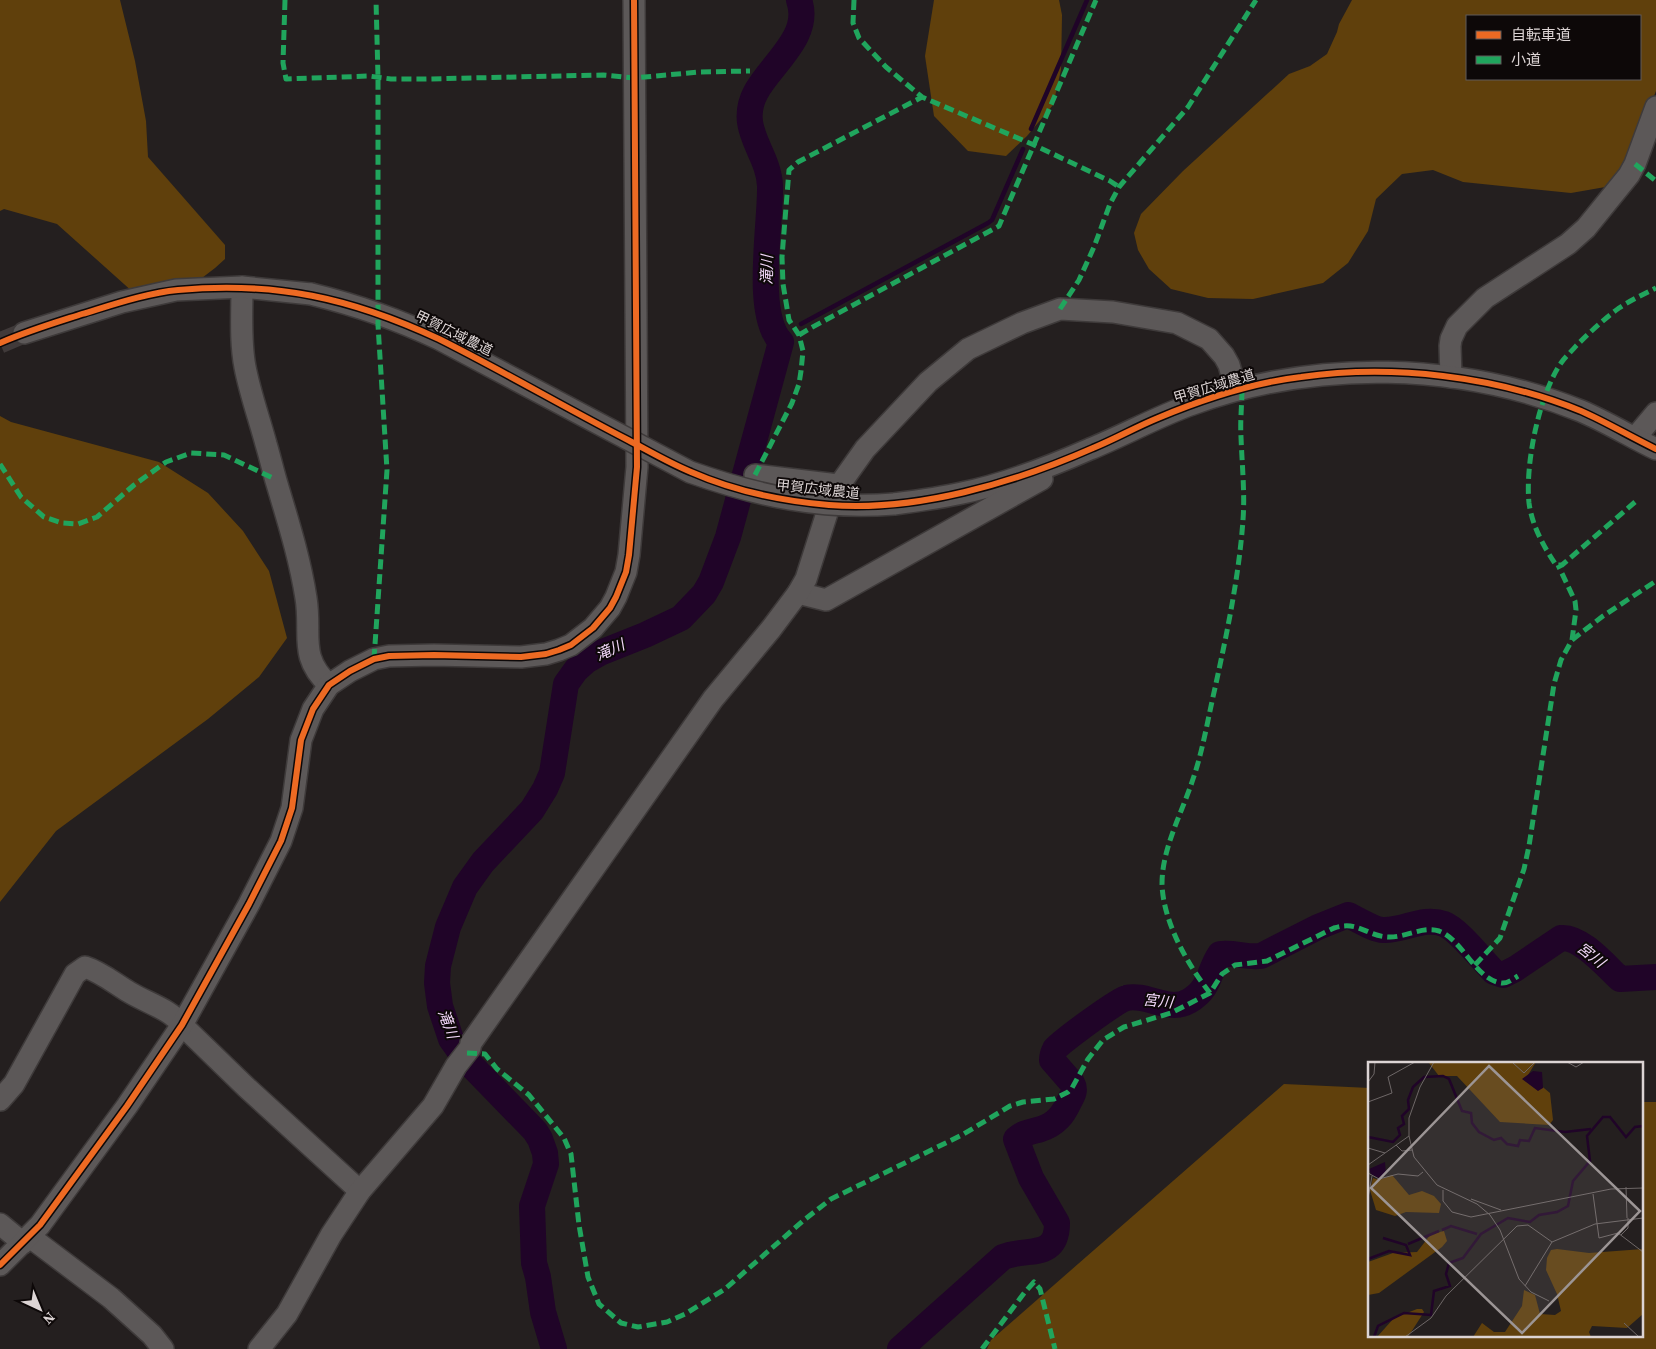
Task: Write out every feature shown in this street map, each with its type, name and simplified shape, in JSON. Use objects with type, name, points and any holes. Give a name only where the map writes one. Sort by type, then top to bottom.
[{"type":"street","points":[[0,1265],[40,1225],[182,1025],[249,904],[281,841],[292,808],[301,740],[313,709],[329,685],[350,671],[374,660],[389,656],[522,657],[546,654],[571,645],[593,628],[610,608],[621,586],[629,554],[637,467],[634,0]]},
{"type":"street","points":[[1451,377],[1450,346],[1457,326],[1485,298],[1568,244],[1586,228],[1629,175],[1635,164],[1656,107]]},
{"type":"street","points":[[242,287],[242,338],[244,364],[249,389],[267,445],[301,571],[308,616],[310,659],[316,670],[329,685]]},
{"type":"street","name":"甲賀広域農道","points":[[24,333],[122,302],[176,290],[242,287],[311,294],[370,310],[439,338],[479,358],[604,428],[700,476],[728,486],[782,499],[830,505],[868,506],[894,504],[962,493],[990,486],[1037,470],[1091,449],[1154,419],[1236,390],[1300,377],[1374,371],[1451,377],[1489,383],[1536,395],[1582,412],[1656,449]]},
{"type":"street","points":[[259,1349],[287,1314],[331,1235],[360,1191],[433,1106],[477,1035],[713,699],[798,593],[806,579],[833,494],[838,485],[865,450],[928,382],[968,349],[1022,323],[1060,309],[1113,312],[1177,323],[1209,339],[1214,344],[1229,365],[1236,390]]},
{"type":"street","points":[[1635,438],[1656,413]]},
{"type":"street","points":[[798,593],[826,600],[1091,449]]},
{"type":"street","points":[[756,475],[838,485]]},
{"type":"street","points":[[0,1100],[14,1084],[75,974],[84,967],[96,971],[129,992],[176,1017],[246,1087],[360,1191]]},
{"type":"street","points":[[0,1224],[27,1240],[111,1298],[152,1335],[163,1349]]},
{"type":"shaded area","points":[[0,0],[120,0],[135,61],[146,121],[148,157],[225,245],[225,259],[181,294],[134,293],[57,224],[4,209],[0,211]]},
{"type":"shaded area","points":[[934,0],[1059,0],[1062,15],[1061,70],[1053,105],[1027,136],[1006,156],[968,151],[934,116],[925,56]]},
{"type":"shaded area","points":[[1352,0],[1656,0],[1656,91],[1630,161],[1611,186],[1571,193],[1463,182],[1433,170],[1402,174],[1376,199],[1368,231],[1348,263],[1323,283],[1253,299],[1208,298],[1171,289],[1149,269],[1138,250],[1134,233],[1141,214],[1183,171],[1289,74],[1310,66],[1327,54],[1339,24]]},
{"type":"shaded area","points":[[0,416],[11,422],[159,462],[208,493],[243,531],[269,571],[287,638],[259,677],[208,719],[56,831],[0,902]]},
{"type":"shaded area","points":[[1284,1084],[1368,1088],[1368,1336],[1644,1336],[1644,1102],[1656,1102],[1656,1349],[987,1349],[991,1340]]},
{"type":"waterway","name":"滝川","points":[[554,1349],[543,1312],[534,1263],[532,1206],[546,1164],[545,1153],[535,1131],[466,1060],[451,1039],[440,1006],[437,983],[438,966],[448,927],[465,887],[483,862],[532,810],[545,789],[552,773],[566,684],[576,670],[586,661],[600,653],[681,618],[704,594],[711,582],[728,537],[781,342],[773,329],[768,311],[766,268],[770,186],[765,162],[751,129],[751,105],[763,81],[795,38],[800,26],[802,13],[799,0]]},
{"type":"waterway","points":[[1031,129],[1087,0]]},
{"type":"waterway","points":[[801,324],[992,220],[1023,149]]},
{"type":"waterway","name":"宮川","points":[[900,1349],[1003,1257],[1039,1250],[1046,1248],[1052,1243],[1056,1235],[1057,1223],[1031,1178],[1016,1139],[1055,1122],[1073,1095],[1074,1088],[1072,1083],[1052,1060],[1055,1049],[1121,1000],[1134,997],[1165,1004],[1181,1004],[1189,1001],[1201,991],[1220,954],[1261,956],[1318,927],[1348,915],[1379,930],[1391,930],[1429,922],[1444,924],[1463,938],[1494,972],[1503,975],[1561,938],[1569,939],[1585,947],[1620,979],[1656,977]]},
{"type":"tunnel","points":[[0,343],[24,333]]},
{"type":"marked path","points":[[285,0],[283,63],[286,79],[369,76],[391,79],[426,79],[603,75],[634,78],[699,72],[750,71]]},
{"type":"marked path","points":[[374,659],[387,470],[378,325],[378,77],[376,0]]},
{"type":"marked path","points":[[854,0],[853,23],[859,38],[886,67],[922,97],[1034,145],[1119,187]]},
{"type":"marked path","points":[[799,335],[999,226],[1096,0]]},
{"type":"marked path","points":[[1060,309],[1079,280],[1110,204],[1119,187],[1188,107],[1256,0]]},
{"type":"marked path","points":[[755,475],[792,403],[799,384],[801,371],[803,351],[799,335],[789,320],[783,284],[782,257],[789,170],[798,162],[922,97]]},
{"type":"marked path","points":[[1635,164],[1656,181]]},
{"type":"marked path","points":[[1635,502],[1562,565],[1556,565],[1543,544],[1533,520],[1529,503],[1529,469],[1540,411],[1546,393],[1561,363],[1581,341],[1613,312],[1656,288]]},
{"type":"marked path","points":[[1210,993],[1201,982],[1178,941],[1167,913],[1162,884],[1165,857],[1197,768],[1203,745],[1236,583],[1244,510],[1241,431],[1242,388]]},
{"type":"marked path","points":[[0,464],[21,497],[44,517],[62,523],[78,524],[97,517],[134,485],[166,462],[191,453],[224,455],[275,479]]},
{"type":"marked path","points":[[1475,965],[1500,938],[1524,869],[1554,684],[1561,660],[1572,640],[1576,610],[1575,601],[1558,565]]},
{"type":"marked path","points":[[1572,640],[1603,616],[1656,581]]},
{"type":"marked path","points":[[467,1053],[485,1054],[497,1069],[529,1095],[564,1138],[571,1154],[579,1225],[588,1277],[599,1304],[621,1323],[638,1327],[667,1322],[685,1314],[725,1289],[831,1199],[962,1135],[1010,1106],[1023,1102],[1054,1099],[1068,1092],[1088,1059],[1103,1040],[1124,1027],[1171,1013],[1210,993],[1222,974],[1235,965],[1267,961],[1334,928],[1350,926],[1390,937],[1427,930],[1439,931],[1455,942],[1476,967],[1492,980],[1503,983],[1518,976]]},
{"type":"marked path","points":[[982,1349],[1034,1282],[1040,1289],[1055,1349]]},
{"type":"cycle path","points":[[0,1265],[40,1225],[127,1106],[182,1025],[249,904],[281,841],[292,808],[301,740],[313,709],[329,685],[350,671],[374,659],[389,656],[521,657],[546,654],[571,645],[593,628],[610,608],[616,597],[626,572],[629,555],[637,467],[634,0]]},
{"type":"cycle path","points":[[0,343],[82,314],[130,300],[178,290],[247,288],[312,296],[375,313],[439,339],[667,461],[707,479],[759,494],[829,505],[896,504],[964,492],[1031,473],[1063,461],[1158,418],[1210,398],[1264,383],[1336,373],[1407,373],[1443,376],[1479,381],[1514,389],[1581,411],[1656,449]]}]
